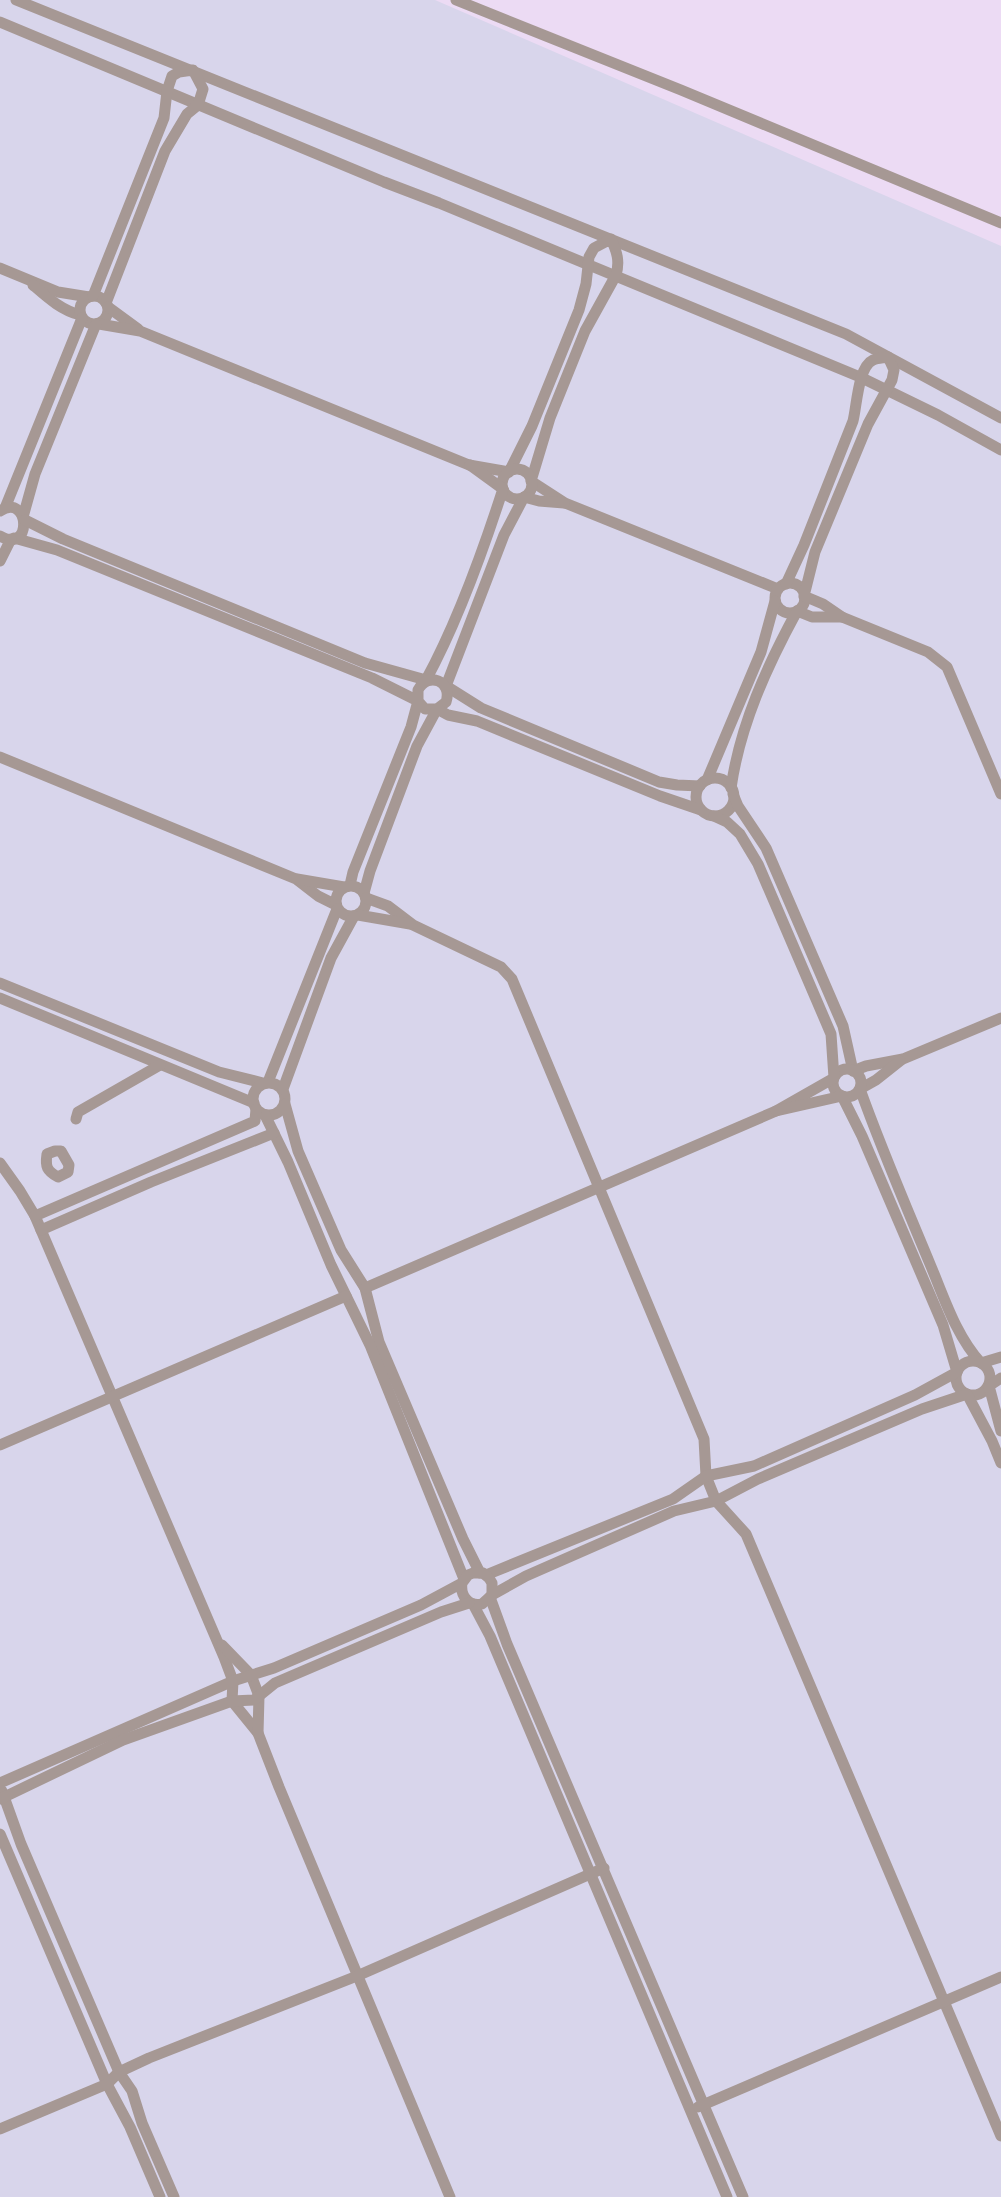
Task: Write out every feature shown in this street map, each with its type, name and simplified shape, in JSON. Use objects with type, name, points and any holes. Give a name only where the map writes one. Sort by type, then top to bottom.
[{"type":"street","points":[[16,0],[846,334],[1001,418]]},
{"type":"street","points":[[456,0],[681,90],[1001,223]]},
{"type":"street","points":[[0,22],[384,182],[616,275],[860,377],[888,390],[1001,450]]},
{"type":"street","points":[[193,70],[179,72],[172,76],[167,92],[164,118],[91,296],[82,302],[81,317],[2,509],[14,509],[24,518],[88,550],[245,614],[352,664],[418,701],[425,709],[437,709],[448,715],[477,721],[660,796],[701,810],[727,822],[740,834],[758,864],[831,1034],[834,1090],[842,1096],[862,1136],[943,1325],[958,1372]]},
{"type":"street","points":[[0,561],[13,539],[22,533],[24,518],[35,474],[98,324],[105,319],[107,305],[165,151],[187,114],[198,105],[203,89],[193,70]]},
{"type":"street","points":[[35,1216],[255,1121],[258,1109],[255,1090],[266,1083],[337,907],[338,892],[347,886],[411,727],[418,701],[418,690],[426,680],[439,656],[490,527],[503,489],[502,481],[509,472],[532,426],[579,310],[586,284],[587,264],[594,248],[611,239]]},
{"type":"street","points":[[283,1089],[331,958],[356,915],[365,908],[365,895],[370,871],[417,746],[437,709],[446,702],[448,692],[446,686],[504,535],[524,497],[530,491],[531,481],[550,418],[585,331],[616,275],[619,266],[618,255],[611,239]]},
{"type":"street","points":[[0,268],[58,292],[101,298],[107,305],[140,331]]},
{"type":"street","points":[[27,280],[50,300],[68,312],[81,317],[88,324],[98,324],[140,331],[470,465],[509,472],[519,470],[524,472],[531,481],[565,503],[782,586],[798,586],[804,596],[823,604],[842,617],[928,652],[947,667],[1001,794]]},
{"type":"street","points":[[701,810],[696,798],[733,719],[761,652],[775,601],[804,545],[853,421],[858,401],[860,377],[866,365],[873,360],[888,357]]},
{"type":"street","points":[[714,816],[727,811],[732,806],[735,758],[746,724],[775,651],[797,610],[801,607],[815,552],[868,424],[888,390],[894,370],[888,357]]},
{"type":"street","points":[[470,465],[503,489],[511,498],[524,497],[539,501],[565,503]]},
{"type":"street","points":[[0,536],[57,550],[241,625],[352,664],[426,680],[437,680],[481,708],[659,782],[677,785],[721,780],[732,791],[738,806],[769,855],[842,1026],[854,1071],[860,1080],[860,1089],[878,1141],[956,1324],[972,1354],[990,1374],[989,1386],[1001,1431]]},
{"type":"street","points":[[84,561],[88,550]]},
{"type":"street","points":[[169,596],[172,584]]},
{"type":"street","points":[[775,601],[784,612],[792,612],[797,610],[812,617],[842,617]]},
{"type":"street","points":[[241,625],[245,614]]},
{"type":"street","points":[[733,719],[746,724]]},
{"type":"street","points":[[0,757],[296,879],[358,887],[365,895],[388,906],[413,925],[502,967],[512,979],[704,1439],[706,1476],[716,1501],[746,1534],[1001,2136]]},
{"type":"street","points":[[296,879],[318,896],[337,907],[345,915],[356,915],[413,925]]},
{"type":"street","points":[[0,983],[219,1072],[279,1085],[283,1089],[285,1094],[285,1104],[298,1151],[341,1250],[365,1288],[400,1406],[463,1581],[462,1592],[471,1603],[490,1636],[727,2197]]},
{"type":"street","points":[[0,998],[160,1065],[258,1109],[275,1114],[285,1104]]},
{"type":"street","points":[[365,1288],[776,1111],[834,1078],[844,1069],[854,1071],[866,1066],[903,1059],[1001,1018]]},
{"type":"street","points":[[776,1111],[842,1096],[854,1096],[860,1089],[876,1080],[903,1059]]},
{"type":"street","points":[[76,1119],[78,1112],[160,1065]]},
{"type":"street","points":[[258,1109],[274,1132],[346,1296],[463,1539],[483,1574],[492,1583],[491,1596],[531,1699],[743,2197]]},
{"type":"street","points":[[40,1230],[274,1132]]},
{"type":"street","points":[[0,1163],[20,1191],[35,1216],[216,1638],[233,1681],[232,1701],[258,1733],[357,1976],[450,2197]]},
{"type":"street","points":[[0,1445],[346,1296]]},
{"type":"street","points":[[1001,1357],[981,1363],[970,1361],[964,1363],[958,1372],[956,1380],[958,1386],[967,1394],[992,1441],[1001,1462]]},
{"type":"street","points":[[0,1783],[233,1681],[274,1668],[421,1606],[463,1581],[473,1573],[483,1574],[673,1499],[706,1476],[754,1466],[915,1395],[958,1372]]},
{"type":"street","points":[[174,2197],[142,2124],[132,2091],[120,2072],[21,1844],[2,1794],[123,1740],[232,1701],[254,1700],[275,1683],[349,1651],[440,1612],[471,1603],[482,1604],[491,1596],[526,1576],[674,1511],[716,1501],[758,1479],[908,1415],[967,1394],[976,1395],[982,1393],[1001,1378]]},
{"type":"street","points":[[216,1638],[251,1675],[259,1696],[258,1733]]},
{"type":"street","points":[[344,1638],[349,1651]]},
{"type":"street","points":[[519,1705],[531,1699]]},
{"type":"street","points":[[0,1834],[107,2084],[130,2127],[160,2197]]},
{"type":"street","points":[[0,2128],[107,2084],[120,2072],[156,2055],[357,1976],[604,1868]]},
{"type":"street","points":[[690,2110],[1001,1977]]},
{"type":"shaded area","points":[[0,0],[435,0],[1001,246],[1001,2197],[0,2197]]}]
